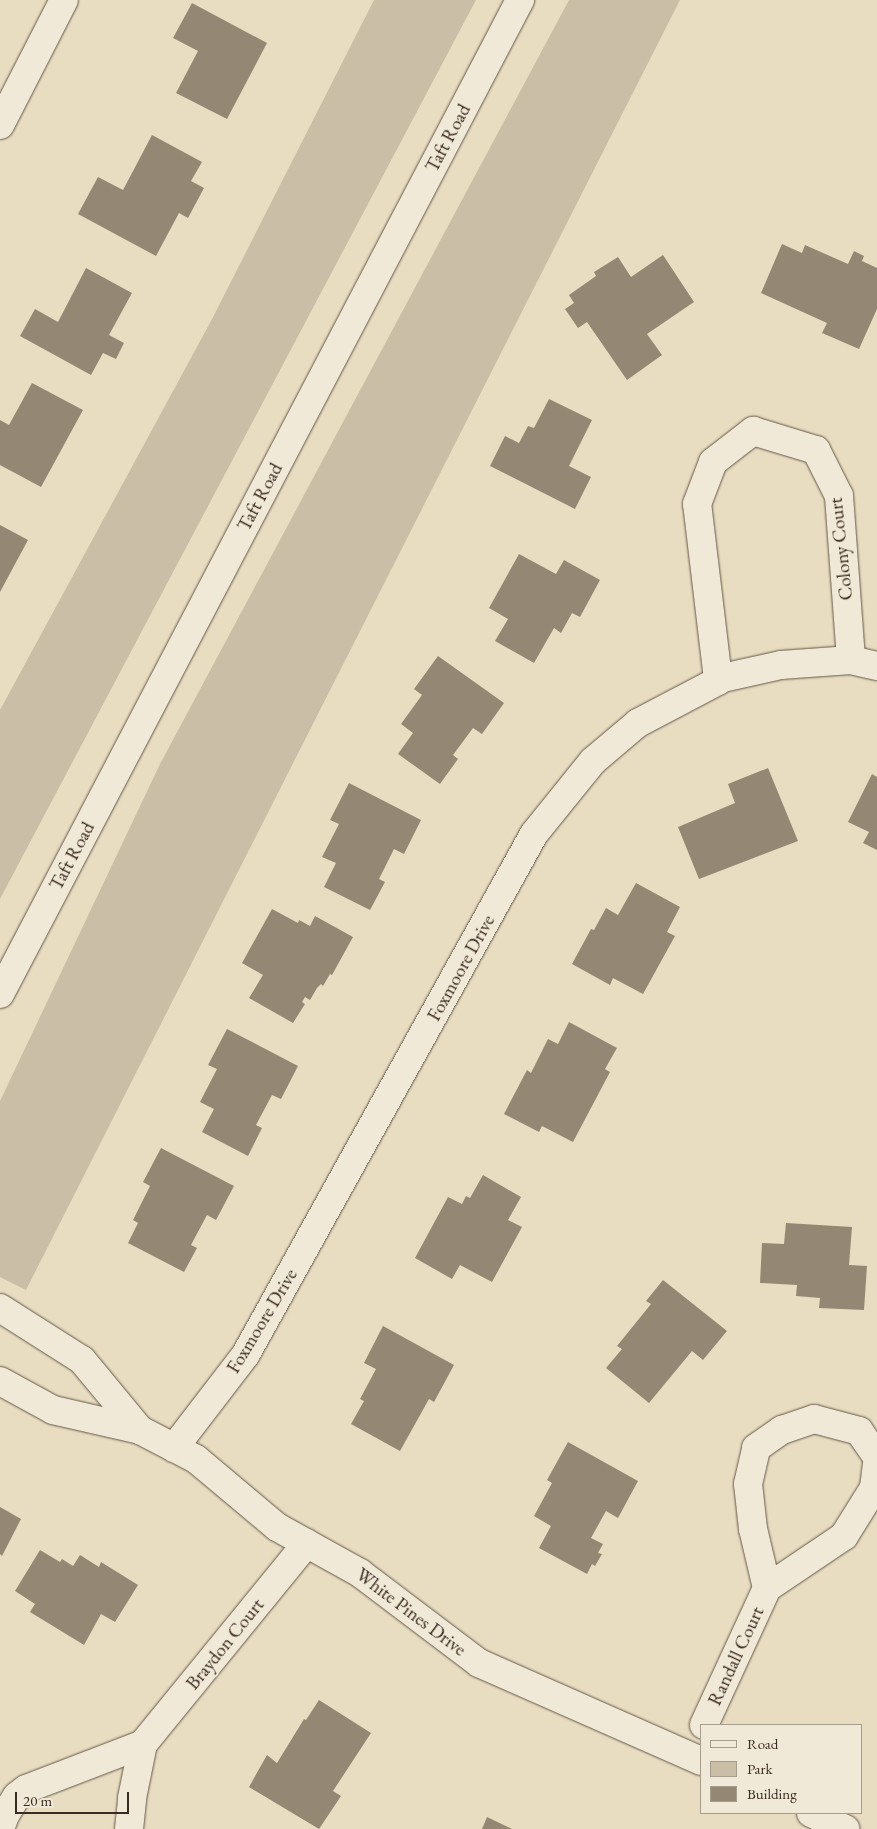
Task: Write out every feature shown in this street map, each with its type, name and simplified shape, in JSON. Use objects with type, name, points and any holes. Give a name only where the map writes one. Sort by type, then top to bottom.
[{"type":"street","points":[[0,125],[64,0]]},
{"type":"street","name":"Taft Road","points":[[0,994],[520,0]]},
{"type":"street","name":"Colony Court","points":[[718,679],[697,504],[713,462],[753,431],[816,450],[839,496],[851,660]]},
{"type":"street","name":"Foxmoore Drive","points":[[174,1448],[246,1354],[431,1024],[534,834],[593,761],[638,724],[718,681],[718,679],[781,665],[851,660],[877,666]]},
{"type":"street","name":"White Pines Drive","points":[[0,1308],[82,1360],[140,1430]]},
{"type":"street","name":"White Pines Drive","points":[[0,1381],[53,1410],[140,1430],[196,1458],[277,1527],[360,1573],[479,1663],[697,1750]]},
{"type":"street","name":"Randall Court","points":[[767,1588],[753,1528],[748,1484],[756,1448],[782,1430],[814,1419],[859,1431],[877,1457]]},
{"type":"street","name":"Randall Court","points":[[704,1724],[767,1588],[844,1536],[874,1488],[877,1462]]},
{"type":"street","name":"Braydon Court","points":[[129,1829],[132,1798],[143,1744],[307,1543]]},
{"type":"street","name":"Braydon Court","points":[[0,1829],[5,1815],[17,1796],[26,1789],[143,1744]]},
{"type":"street","points":[[813,1814],[846,1829]]},
{"type":"green space","points":[[374,0],[476,0],[0,899],[0,710],[211,321]]},
{"type":"green space","points":[[569,0],[680,0],[26,1290],[0,1277],[0,1101],[160,764]]},
{"type":"building","points":[[192,3],[267,43],[227,119],[176,93],[198,51],[173,38]]},
{"type":"building","points":[[152,135],[202,162],[191,181],[204,188],[188,218],[179,213],[156,256],[78,214],[98,177],[123,190]]},
{"type":"building","points":[[782,244],[802,253],[805,245],[848,264],[854,251],[864,256],[862,261],[877,268],[877,309],[859,349],[822,333],[827,323],[761,293]]},
{"type":"building","points":[[663,255],[694,302],[647,334],[662,355],[627,380],[587,322],[578,328],[565,309],[574,303],[569,295],[596,276],[594,272],[618,257],[631,277]]},
{"type":"building","points":[[86,268],[132,293],[109,335],[124,343],[116,359],[103,353],[91,375],[20,336],[35,309],[58,322]]},
{"type":"building","points":[[32,383],[83,410],[41,487],[0,465],[0,420],[9,425]]},
{"type":"building","points":[[549,399],[592,420],[569,466],[591,477],[575,509],[490,466],[505,436],[519,443],[528,426],[534,428]]},
{"type":"building","points":[[0,525],[28,540],[0,592]]},
{"type":"building","points":[[519,554],[556,574],[564,560],[600,580],[580,617],[572,613],[561,633],[554,628],[534,663],[495,641],[508,619],[489,608]]},
{"type":"building","points":[[438,656],[504,703],[482,734],[473,728],[453,755],[458,759],[440,784],[398,754],[413,733],[401,724],[422,695],[414,689]]},
{"type":"building","points":[[768,768],[798,841],[699,879],[678,827],[735,803],[728,784]]},
{"type":"building","points":[[872,774],[877,777],[877,850],[863,843],[869,832],[848,822]]},
{"type":"building","points":[[349,783],[421,820],[404,854],[394,849],[379,879],[385,882],[370,910],[324,887],[336,863],[322,857],[339,824],[330,820]]},
{"type":"building","points":[[636,883],[680,907],[667,932],[675,936],[643,994],[613,978],[610,985],[572,964],[591,929],[594,930],[606,908],[618,915]]},
{"type":"building","points":[[272,909],[298,923],[299,920],[310,926],[315,916],[353,937],[332,975],[330,974],[323,986],[321,984],[317,988],[310,1000],[305,997],[302,1002],[305,1004],[293,1023],[249,998],[263,975],[242,963]]},
{"type":"building","points":[[569,1022],[617,1048],[605,1069],[610,1072],[573,1142],[542,1126],[539,1132],[504,1114],[527,1070],[531,1073],[548,1039],[558,1044]]},
{"type":"building","points":[[227,1029],[298,1066],[281,1099],[272,1095],[256,1125],[262,1128],[248,1156],[202,1132],[214,1109],[200,1102],[217,1069],[208,1065]]},
{"type":"building","points":[[161,1148],[234,1186],[216,1220],[207,1215],[191,1245],[197,1248],[184,1272],[128,1243],[138,1223],[133,1220],[150,1186],[143,1182]]},
{"type":"building","points":[[483,1175],[521,1197],[508,1220],[522,1227],[492,1282],[460,1265],[452,1279],[415,1258],[448,1197],[462,1204],[466,1196],[470,1198]]},
{"type":"building","points":[[786,1223],[852,1227],[849,1265],[867,1266],[864,1310],[819,1308],[820,1298],[796,1296],[797,1285],[760,1283],[762,1243],[784,1244]]},
{"type":"building","points":[[663,1280],[727,1331],[703,1360],[692,1351],[649,1403],[606,1368],[622,1349],[617,1346],[651,1304],[646,1301]]},
{"type":"building","points":[[383,1326],[454,1365],[434,1402],[429,1399],[400,1451],[351,1424],[364,1401],[360,1399],[376,1369],[364,1363]]},
{"type":"building","points":[[568,1442],[638,1481],[618,1518],[606,1511],[591,1538],[603,1544],[598,1553],[602,1554],[595,1566],[592,1564],[587,1574],[539,1548],[551,1526],[534,1516],[552,1483],[547,1480]]},
{"type":"building","points":[[0,1507],[21,1519],[2,1556],[0,1554]]},
{"type":"building","points":[[40,1550],[60,1562],[62,1559],[73,1566],[80,1555],[99,1567],[101,1562],[138,1585],[115,1622],[101,1614],[84,1645],[30,1612],[35,1604],[15,1591]]},
{"type":"building","points":[[319,1700],[371,1733],[333,1791],[341,1796],[319,1829],[249,1787],[267,1755],[277,1763],[304,1719],[306,1720]]},
{"type":"building","points":[[487,1817],[512,1829],[482,1829]]}]
